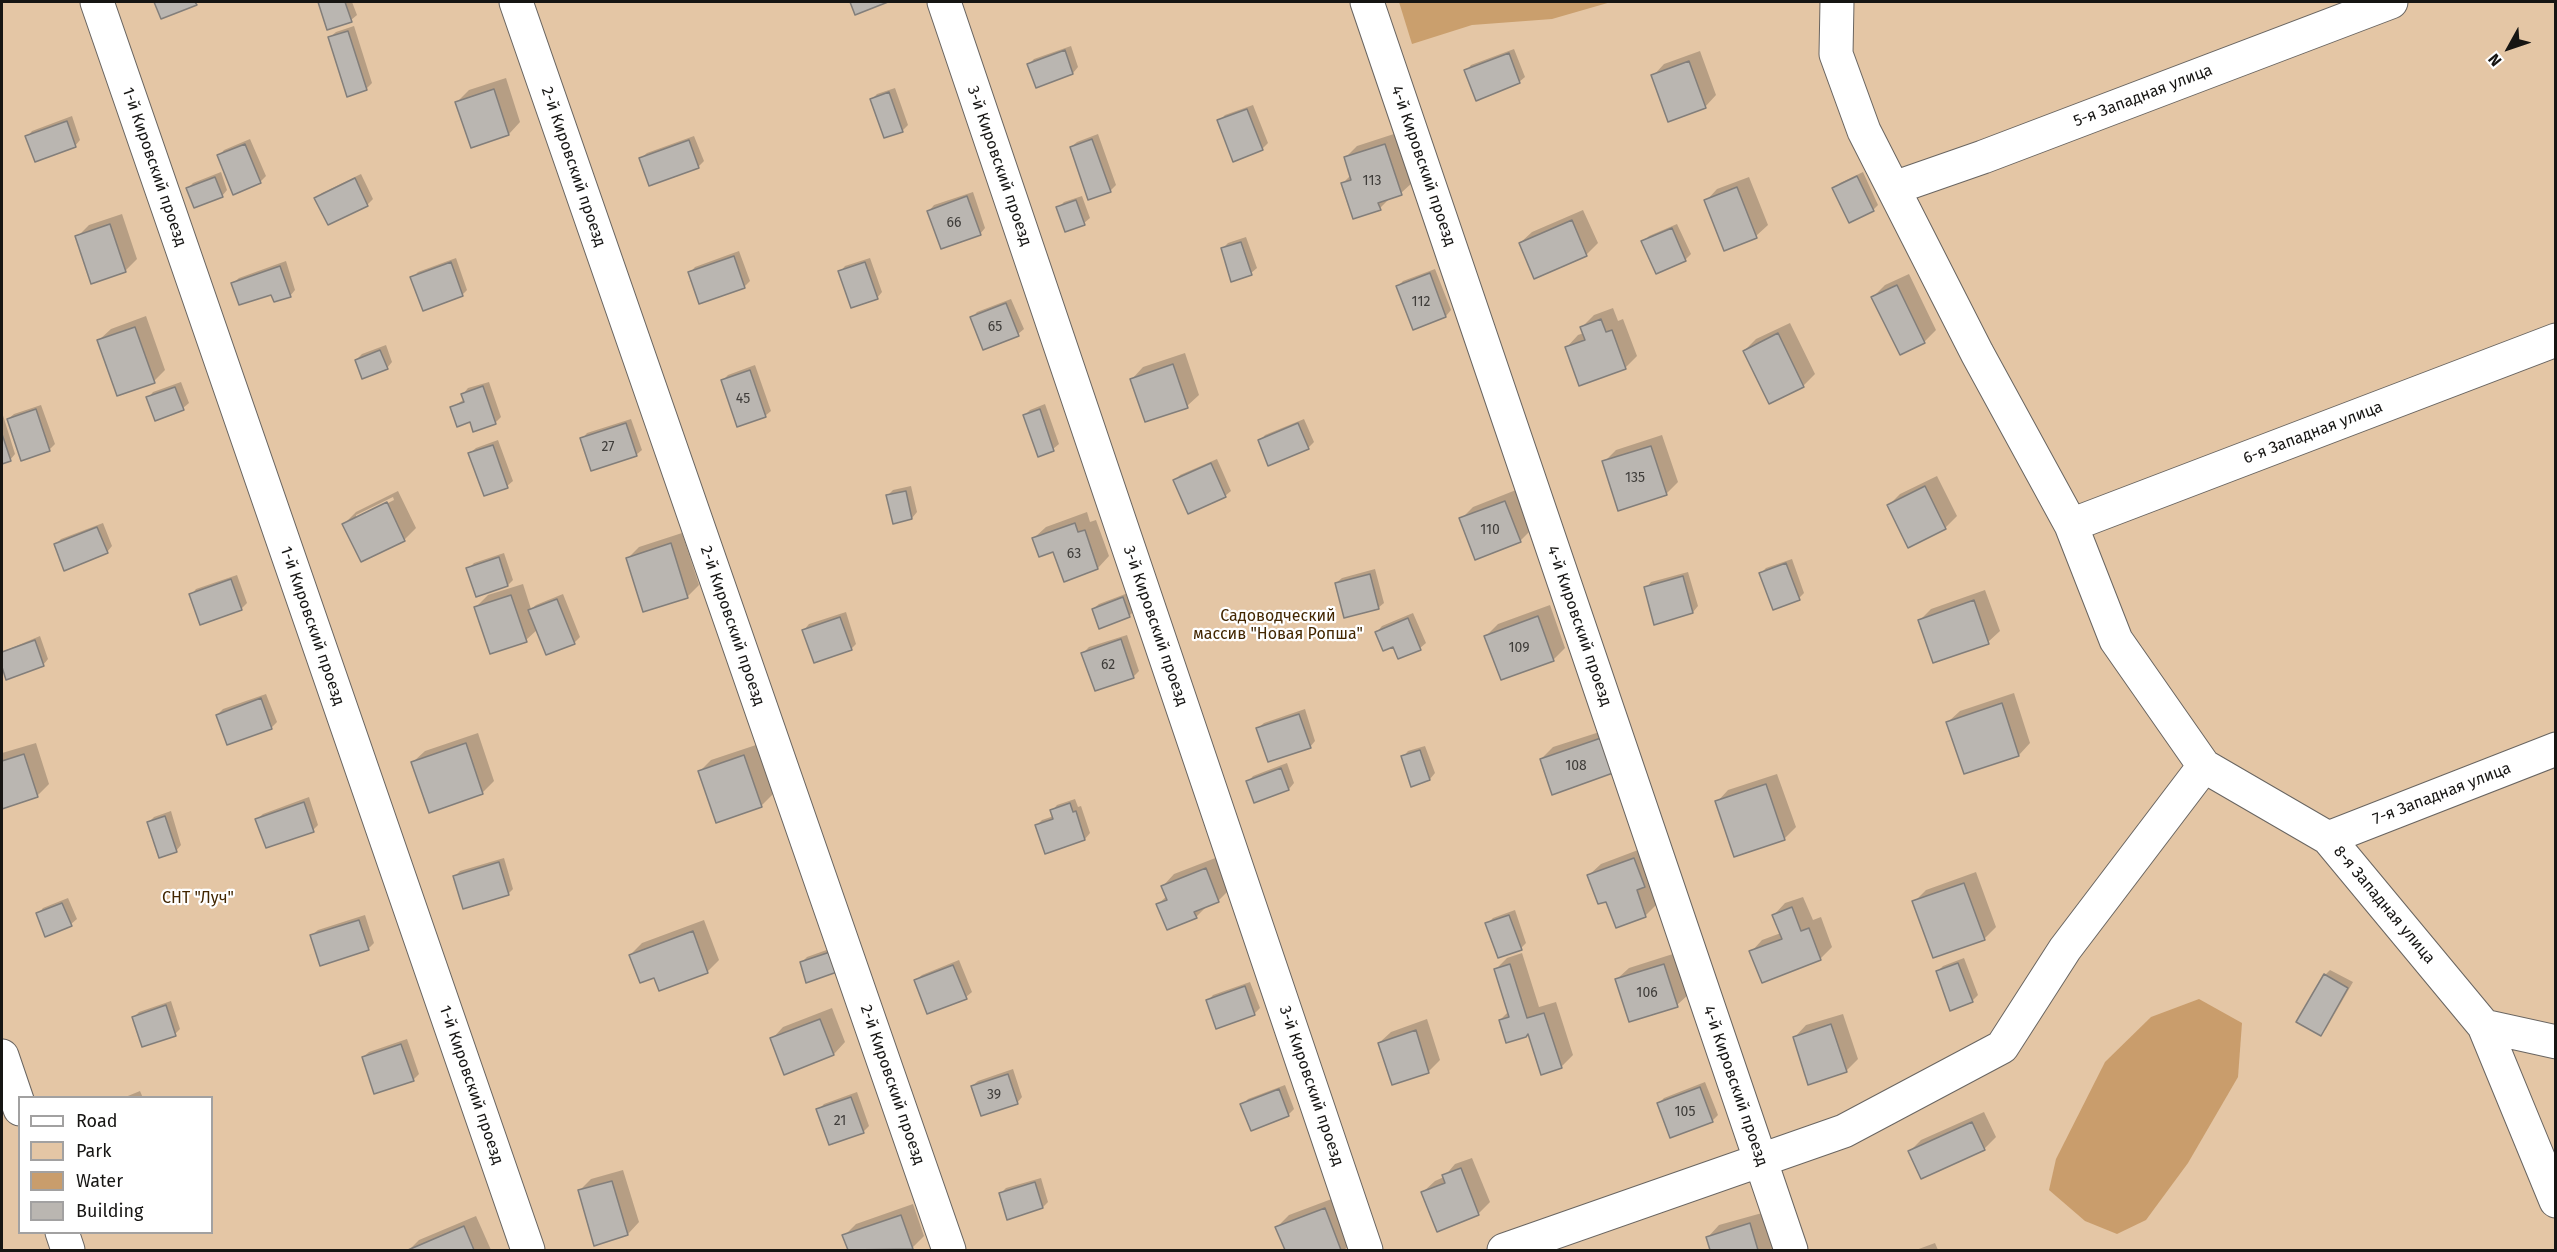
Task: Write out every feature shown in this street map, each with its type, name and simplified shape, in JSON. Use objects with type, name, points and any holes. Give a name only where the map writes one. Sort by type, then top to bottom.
[{"type":"street","name":"1-й Кировский проезд","points":[[97,2],[528,1251]]},
{"type":"street","name":"2-й Кировский проезд","points":[[516,2],[949,1251]]},
{"type":"street","name":"3-й Кировский проезд","points":[[944,2],[1366,1251]]},
{"type":"street","name":"4-й Кировский проезд","points":[[1367,2],[1791,1251]]},
{"type":"street","points":[[1504,1251],[1844,1131],[2002,1047],[2065,949],[2204,766],[2116,640],[2071,525],[1977,353],[1864,131],[1836,54],[1837,2]]},
{"type":"street","name":"5-я Западная улица","points":[[1894,188],[1983,157],[2391,2]]},
{"type":"street","name":"6-я Западная улица","points":[[2071,525],[2556,340]]},
{"type":"street","name":"7-я Западная улица","points":[[2328,838],[2556,750]]},
{"type":"street","name":"8-я Западная улица","points":[[2204,766],[2328,838],[2484,1026],[2556,1201]]},
{"type":"street","points":[[2484,1026],[2556,1042]]},
{"type":"street","points":[[2,1056],[18,1103]]},
{"type":"street","points":[[62,1234],[68,1251]]},
{"type":"green space","name":"Садоводческий массив \"Новая Ропша\"","points":[[2,2],[2555,2],[2555,1250],[2,1250]]},
{"type":"shaded area","points":[[1399,2],[1611,2],[1552,19],[1472,25],[1412,44]]},
{"type":"water","points":[[2199,999],[2242,1023],[2238,1077],[2188,1163],[2146,1220],[2117,1234],[2085,1221],[2049,1190],[2056,1159],[2105,1062],[2151,1017]]},
{"type":"building","points":[[154,2],[195,2],[197,5],[161,19]]},
{"type":"building","points":[[318,2],[345,2],[352,22],[327,30]]},
{"type":"building","points":[[850,2],[888,2],[855,15]]},
{"type":"building","points":[[348,31],[367,90],[347,97],[328,37]]},
{"type":"building","points":[[1065,50],[1073,74],[1036,88],[1027,64]]},
{"type":"building","points":[[1509,53],[1520,83],[1476,101],[1464,70]]},
{"type":"building","points":[[1689,61],[1706,108],[1668,122],[1651,75]]},
{"type":"building","points":[[494,89],[509,135],[471,148],[455,102]]},
{"type":"building","points":[[889,92],[903,132],[884,138],[870,99]]},
{"type":"building","points":[[1247,109],[1263,150],[1233,162],[1217,120]]},
{"type":"building","points":[[67,121],[76,147],[35,162],[25,136]]},
{"type":"building","points":[[1092,139],[1111,192],[1088,200],[1070,147]]},
{"type":"building","points":[[689,140],[699,168],[649,186],[639,158]]},
{"type":"building","points":[[245,144],[261,183],[233,195],[217,155]]},
{"type":"building","points":[[1385,144],[1402,195],[1378,203],[1381,210],[1353,219],[1341,183],[1351,180],[1344,157]]},
{"type":"building","points":[[1857,176],[1874,211],[1849,223],[1832,188]]},
{"type":"building","points":[[215,177],[223,197],[194,208],[186,188]]},
{"type":"building","points":[[355,178],[368,206],[328,225],[314,198]]},
{"type":"building","points":[[1737,187],[1757,238],[1724,251],[1704,200]]},
{"type":"building","points":[[967,196],[981,235],[941,249],[927,211]]},
{"type":"building","points":[[1076,200],[1085,225],[1065,232],[1056,207]]},
{"type":"building","points":[[1572,220],[1587,256],[1534,279],[1519,243]]},
{"type":"building","points":[[110,224],[126,272],[91,284],[75,236]]},
{"type":"building","points":[[1672,228],[1686,261],[1656,274],[1641,241]]},
{"type":"building","points":[[1241,242],[1252,275],[1231,282],[1221,248]]},
{"type":"building","points":[[734,256],[745,288],[699,304],[688,272]]},
{"type":"building","points":[[451,262],[463,296],[423,311],[410,277]]},
{"type":"building","points":[[865,262],[878,299],[851,308],[838,271]]},
{"type":"building","points":[[280,266],[291,297],[274,302],[271,295],[239,305],[231,283]]},
{"type":"building","points":[[1430,273],[1446,317],[1413,330],[1396,286]]},
{"type":"building","points":[[1897,285],[1925,343],[1900,355],[1871,297]]},
{"type":"building","points":[[1006,303],[1019,336],[983,350],[970,317]]},
{"type":"building","points":[[1601,319],[1606,332],[1612,330],[1626,369],[1579,386],[1565,347],[1585,340],[1580,327]]},
{"type":"building","points":[[135,327],[155,383],[117,396],[97,340]]},
{"type":"building","points":[[1778,333],[1804,387],[1769,404],[1743,351]]},
{"type":"building","points":[[380,350],[388,369],[362,379],[355,360]]},
{"type":"building","points":[[1173,364],[1188,408],[1145,422],[1130,379]]},
{"type":"building","points":[[750,370],[766,417],[737,427],[721,380]]},
{"type":"building","points":[[483,386],[496,424],[473,432],[470,422],[457,427],[450,407],[464,402],[461,394]]},
{"type":"building","points":[[175,387],[184,410],[155,421],[146,397]]},
{"type":"building","points":[[36,409],[50,451],[21,461],[7,419]]},
{"type":"building","points":[[1040,409],[1054,451],[1038,457],[1023,415]]},
{"type":"building","points":[[626,423],[637,456],[591,471],[580,438]]},
{"type":"building","points":[[1298,423],[1309,449],[1268,466],[1258,440]]},
{"type":"building","points":[[2,434],[11,461],[2,464]]},
{"type":"building","points":[[493,445],[508,488],[484,496],[468,453]]},
{"type":"building","points":[[1651,446],[1667,495],[1618,511],[1602,461]]},
{"type":"building","points":[[1211,463],[1226,497],[1188,514],[1173,480]]},
{"type":"building","points":[[1925,486],[1946,529],[1908,548],[1887,505]]},
{"type":"building","points":[[906,491],[912,519],[893,524],[886,495]]},
{"type":"building","points":[[1505,501],[1521,542],[1475,560],[1459,518]]},
{"type":"building","points":[[387,502],[405,541],[361,562],[342,524]]},
{"type":"building","points":[[1075,523],[1078,532],[1085,530],[1098,569],[1064,582],[1053,552],[1039,557],[1032,538]]},
{"type":"building","points":[[97,527],[108,553],[64,571],[54,544]]},
{"type":"building","points":[[671,543],[688,598],[643,612],[626,558]]},
{"type":"building","points":[[499,557],[508,586],[476,597],[466,568]]},
{"type":"building","points":[[1786,563],[1800,600],[1773,610],[1759,573]]},
{"type":"building","points":[[1370,574],[1379,609],[1344,618],[1335,583]]},
{"type":"building","points":[[1683,576],[1693,613],[1654,625],[1644,587]]},
{"type":"building","points":[[231,579],[242,610],[200,625],[189,594]]},
{"type":"building","points":[[511,595],[527,642],[490,654],[474,607]]},
{"type":"building","points":[[1123,597],[1130,617],[1099,629],[1092,609]]},
{"type":"building","points":[[557,599],[575,644],[546,655],[528,610]]},
{"type":"building","points":[[1974,600],[1989,644],[1933,663],[1918,620]]},
{"type":"building","points":[[1538,616],[1554,661],[1501,680],[1484,636]]},
{"type":"building","points":[[840,617],[852,650],[814,663],[802,630]]},
{"type":"building","points":[[1408,618],[1421,650],[1398,659],[1393,647],[1383,651],[1375,632]]},
{"type":"building","points":[[1121,639],[1134,678],[1095,691],[1081,653]]},
{"type":"building","points":[[35,640],[44,666],[6,680],[2,667],[2,652]]},
{"type":"building","points":[[261,698],[272,729],[227,745],[216,715]]},
{"type":"building","points":[[2002,703],[2019,756],[1964,774],[1946,722]]},
{"type":"building","points":[[1299,714],[1311,748],[1268,762],[1256,728]]},
{"type":"building","points":[[1601,738],[1613,773],[1552,795],[1540,759]]},
{"type":"building","points":[[466,743],[483,794],[429,813],[411,762]]},
{"type":"building","points":[[1420,750],[1430,780],[1411,787],[1401,756]]},
{"type":"building","points":[[24,754],[38,797],[2,809],[2,761]]},
{"type":"building","points":[[744,755],[762,807],[716,823],[698,771]]},
{"type":"building","points":[[1281,768],[1289,790],[1254,803],[1246,781]]},
{"type":"building","points":[[1766,784],[1785,840],[1734,857],[1715,801]]},
{"type":"building","points":[[304,802],[314,832],[266,848],[255,819]]},
{"type":"building","points":[[1070,803],[1073,812],[1076,811],[1085,840],[1045,854],[1035,825],[1053,819],[1050,810]]},
{"type":"building","points":[[165,816],[177,852],[159,858],[147,822]]},
{"type":"building","points":[[1634,858],[1645,887],[1637,890],[1646,917],[1616,928],[1606,902],[1598,904],[1587,875]]},
{"type":"building","points":[[499,862],[509,895],[463,909],[453,876]]},
{"type":"building","points":[[1206,868],[1219,902],[1194,912],[1197,918],[1167,930],[1156,904],[1167,900],[1161,886]]},
{"type":"building","points":[[1964,883],[1985,940],[1933,958],[1912,901]]},
{"type":"building","points":[[62,903],[72,926],[45,937],[36,913]]},
{"type":"building","points":[[1792,907],[1801,931],[1809,928],[1821,960],[1762,983],[1749,951],[1782,939],[1772,915]]},
{"type":"building","points":[[1509,915],[1522,950],[1498,958],[1485,923]]},
{"type":"building","points":[[359,920],[369,950],[320,966],[310,935]]},
{"type":"building","points":[[693,931],[708,973],[659,991],[654,978],[640,983],[629,955]]},
{"type":"building","points":[[830,952],[837,972],[806,983],[800,962]]},
{"type":"building","points":[[1958,963],[1973,1002],[1950,1011],[1936,971]]},
{"type":"building","points":[[1510,964],[1527,1018],[1544,1013],[1562,1068],[1541,1075],[1528,1034],[1526,1037],[1506,1043],[1499,1020],[1509,1017],[1494,969]]},
{"type":"building","points":[[1664,964],[1678,1007],[1629,1022],[1615,979]]},
{"type":"building","points":[[953,965],[967,999],[927,1014],[914,980]]},
{"type":"building","points":[[2324,974],[2348,988],[2321,1036],[2296,1022]]},
{"type":"building","points":[[1245,986],[1255,1015],[1216,1029],[1206,1000]]},
{"type":"building","points":[[166,1005],[176,1036],[142,1047],[132,1017]]},
{"type":"building","points":[[820,1019],[834,1055],[784,1075],[770,1038]]},
{"type":"building","points":[[1831,1024],[1847,1072],[1808,1085],[1793,1037]]},
{"type":"building","points":[[1416,1030],[1429,1073],[1392,1085],[1378,1043]]},
{"type":"building","points":[[401,1044],[414,1081],[374,1094],[362,1057]]},
{"type":"building","points":[[1008,1074],[1018,1104],[981,1116],[971,1086]]},
{"type":"building","points":[[1700,1087],[1713,1122],[1670,1138],[1657,1103]]},
{"type":"building","points":[[1279,1089],[1289,1116],[1251,1131],[1240,1104]]},
{"type":"building","points":[[851,1097],[864,1133],[829,1145],[816,1109]]},
{"type":"building","points":[[1972,1122],[1985,1150],[1921,1179],[1908,1151]]},
{"type":"building","points":[[1461,1168],[1479,1215],[1437,1232],[1421,1192],[1445,1183],[1442,1175]]},
{"type":"building","points":[[612,1181],[628,1235],[594,1246],[578,1190]]},
{"type":"building","points":[[1035,1182],[1043,1208],[1007,1220],[999,1193]]},
{"type":"building","points":[[1325,1208],[1341,1250],[1285,1250],[1275,1227]]},
{"type":"building","points":[[901,1215],[913,1249],[848,1250],[842,1235]]},
{"type":"building","points":[[1750,1223],[1758,1250],[1710,1250],[1706,1237]]},
{"type":"building","points":[[464,1226],[474,1250],[408,1250]]},
{"type":"park label","name":"СНТ \"Луч\"","points":[[198,899]]}]
